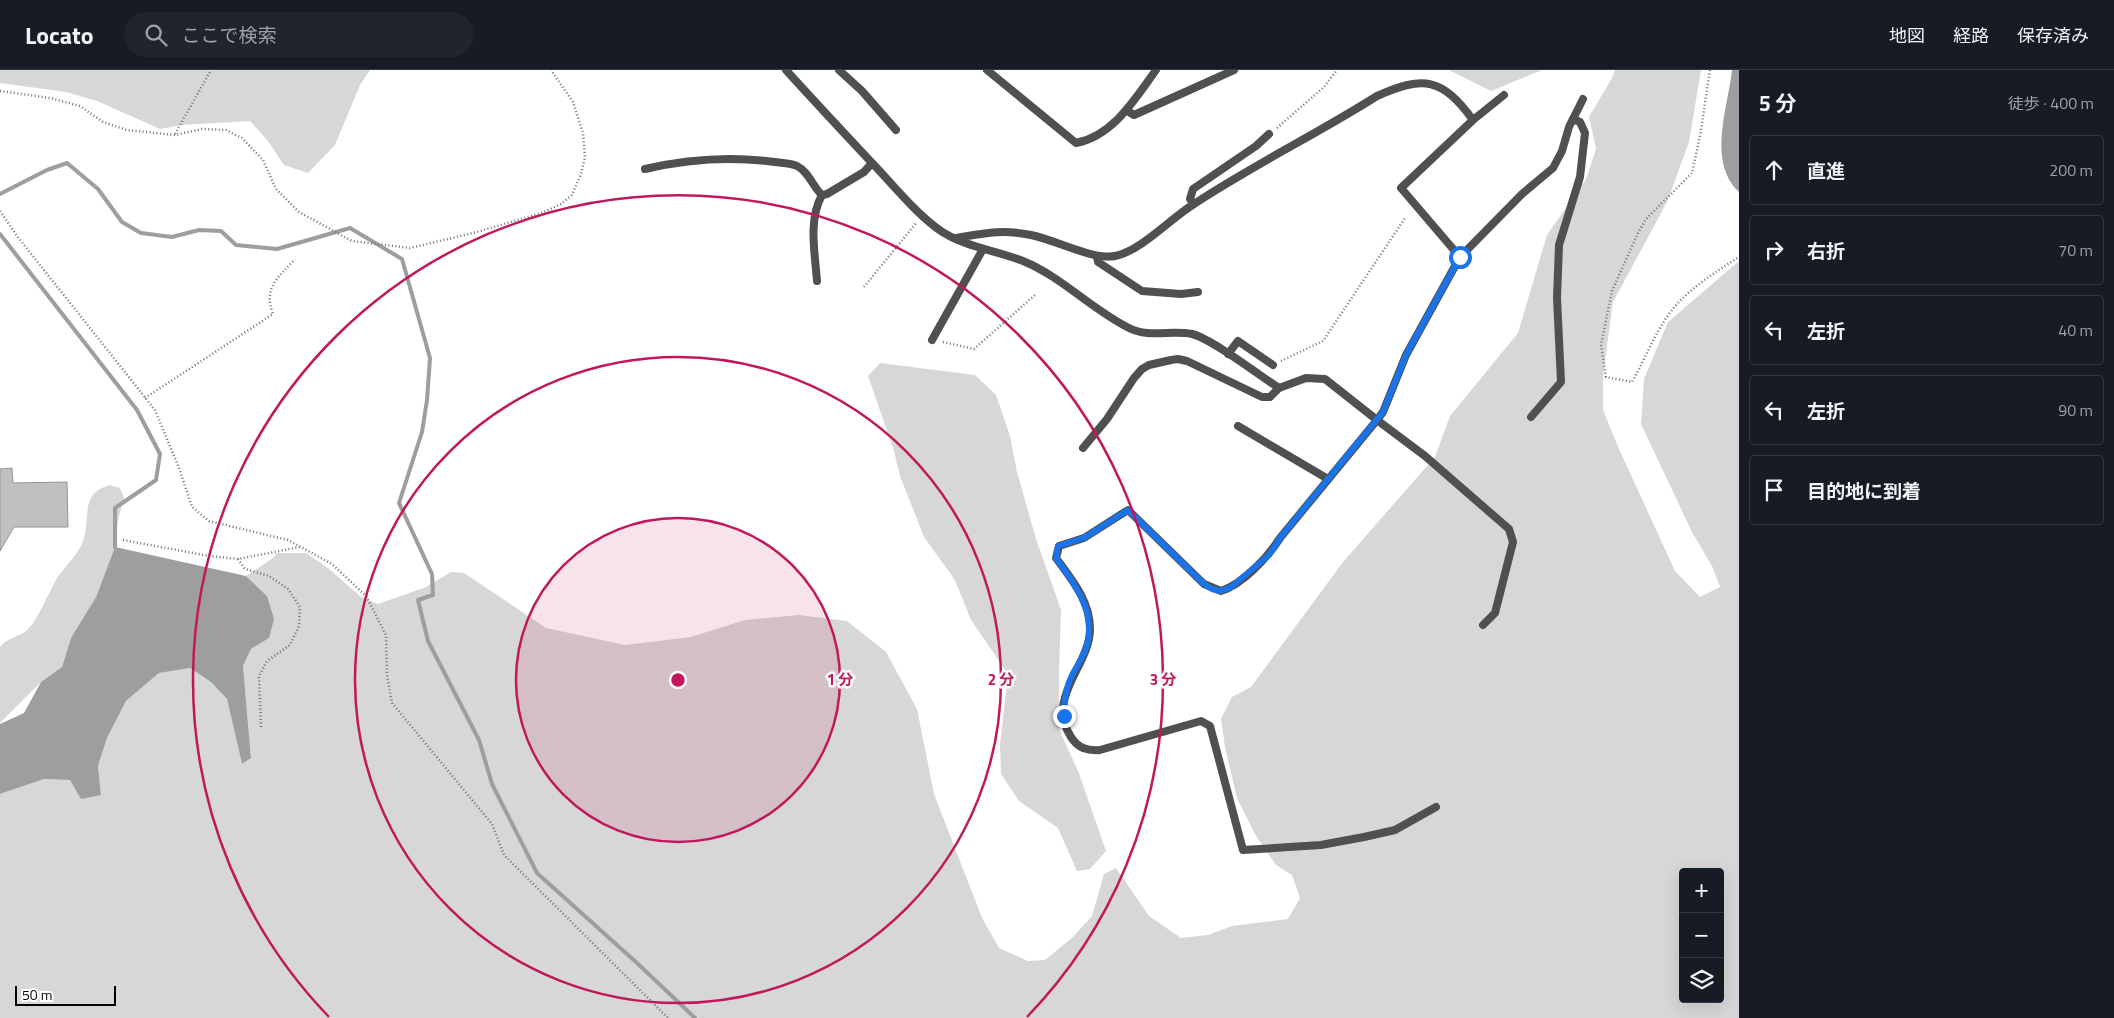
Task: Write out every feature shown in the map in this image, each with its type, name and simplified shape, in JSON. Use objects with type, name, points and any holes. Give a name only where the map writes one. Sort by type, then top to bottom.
[{"type":"lane","points":[[786,70],[910,205],[939,229],[954,238],[1023,261],[1049,275],[1128,328],[1144,334],[1194,334],[1279,388]]},
{"type":"lane","points":[[839,70],[862,91],[896,130]]},
{"type":"lane","points":[[986,70],[1076,142],[1090,140],[1107,129],[1126,110],[1156,70]]},
{"type":"lane","points":[[1126,110],[1134,115],[1234,70]]},
{"type":"lane","points":[[954,238],[997,230],[1031,235],[1065,244],[1097,257],[1114,256],[1130,251],[1194,204],[1377,96],[1397,87],[1426,83],[1447,90],[1473,120]]},
{"type":"lane","points":[[1460,257],[1401,188],[1473,120],[1504,95]]},
{"type":"lane","points":[[1436,807],[1396,830],[1321,845],[1243,850],[1210,726],[1201,721],[1100,750],[1090,751],[1077,745],[1069,734],[1064,716],[1064,696],[1071,677],[1086,649],[1090,629],[1084,598],[1056,558],[1058,546],[1084,538],[1128,510],[1204,584],[1212,589],[1220,591],[1230,588],[1269,555],[1280,538],[1383,412],[1406,355],[1460,257],[1522,194],[1553,168],[1562,151],[1573,118],[1584,99]]},
{"type":"lane","points":[[1531,417],[1561,382],[1557,298],[1559,245],[1580,177],[1585,133],[1580,122],[1573,118]]},
{"type":"lane","points":[[1194,204],[1190,199],[1193,189],[1256,146],[1269,134]]},
{"type":"lane","points":[[645,169],[695,159],[719,158],[752,159],[796,165],[822,195]]},
{"type":"lane","points":[[816,281],[814,219],[816,206],[822,195],[827,194],[864,172],[872,163]]},
{"type":"lane","points":[[932,340],[983,249]]},
{"type":"lane","points":[[1097,257],[1098,262],[1142,291],[1181,294],[1198,292]]},
{"type":"lane","points":[[1228,354],[1238,341],[1273,365]]},
{"type":"lane","points":[[1083,448],[1107,419],[1134,378],[1149,365],[1178,359],[1187,361],[1262,397],[1270,397],[1279,388],[1306,378],[1325,379],[1425,456],[1509,529],[1513,542],[1495,613],[1483,625]]},
{"type":"lane","points":[[1238,426],[1328,479]]},
{"type":"path","points":[[175,135],[210,70]]},
{"type":"path","points":[[0,91],[50,98],[80,106],[103,122],[127,130],[175,135],[202,129],[226,130],[242,138],[263,160],[276,189],[299,212],[352,241],[410,248],[477,232],[544,212],[561,204],[572,194],[581,174],[585,157],[583,133],[574,102],[551,70]]},
{"type":"path","points":[[1269,134],[1324,87],[1337,70]]},
{"type":"path","points":[[1710,70],[1699,146],[1692,173],[1646,219],[1612,291],[1600,346],[1606,377],[1632,382],[1658,333],[1677,304],[1700,282],[1739,257]]},
{"type":"path","points":[[0,211],[17,236],[155,410],[179,468],[192,507],[209,521],[288,540],[332,564],[366,596],[386,635],[387,676],[392,703],[492,824],[504,855],[668,1018]]},
{"type":"path","points":[[864,287],[922,215]]},
{"type":"path","points":[[1273,365],[1323,341],[1405,218]]},
{"type":"path","points":[[145,398],[273,314],[268,300],[274,282],[295,259]]},
{"type":"path","points":[[932,340],[974,349],[1036,294]]},
{"type":"path","points":[[122,540],[209,556],[238,559],[301,547]]},
{"type":"path","points":[[238,559],[245,569],[269,576],[288,589],[300,607],[299,626],[290,645],[267,661],[259,676],[260,727]]},
{"type":"shaded area","points":[[0,70],[370,70],[360,85],[335,145],[308,173],[284,165],[268,141],[250,121],[181,125],[160,129],[97,101],[66,92],[0,83]]},
{"type":"shaded area","points":[[1449,70],[1542,70],[1491,91]]},
{"type":"shaded area","points":[[1615,70],[1701,70],[1689,142],[1667,202],[1613,302],[1603,376],[1603,410],[1619,449],[1675,571],[1700,597],[1720,587],[1712,566],[1692,532],[1641,424],[1644,379],[1668,322],[1739,261],[1739,1018],[0,1018],[0,794],[44,779],[70,780],[101,795],[98,766],[107,738],[126,701],[159,673],[190,668],[211,682],[227,699],[242,764],[251,758],[243,666],[251,649],[269,638],[267,596],[246,576],[273,558],[277,553],[306,553],[328,568],[361,597],[378,604],[426,587],[451,572],[464,573],[546,628],[625,645],[691,637],[745,620],[799,615],[847,621],[886,652],[917,709],[934,794],[982,918],[999,948],[1028,961],[1045,960],[1073,937],[1092,916],[1104,874],[1116,868],[1149,916],[1181,938],[1208,935],[1232,926],[1288,919],[1300,898],[1292,875],[1276,865],[1256,836],[1237,798],[1225,747],[1221,719],[1232,697],[1251,687],[1343,562],[1435,457],[1450,416],[1518,333],[1547,235],[1586,179],[1596,149],[1589,117]]},
{"type":"shaded area","points":[[1732,70],[1739,70],[1739,192],[1729,179],[1724,165],[1722,150],[1724,117]]},
{"type":"shaded area","points":[[880,363],[975,375],[996,395],[1010,436],[1017,472],[1036,539],[1061,610],[1059,729],[1078,771],[1106,851],[1090,869],[1077,871],[1058,828],[1019,801],[1001,774],[1000,745],[1008,674],[971,620],[955,580],[924,537],[900,476],[894,451],[868,376]]},
{"type":"shaded area","points":[[110,485],[120,488],[124,498],[118,520],[115,547],[96,597],[71,638],[62,667],[41,682],[0,723],[0,647],[30,627],[57,578],[80,548],[86,529],[89,502],[100,489]]},
{"type":"shaded area","points":[[115,547],[246,576],[267,596],[274,619],[269,638],[251,649],[243,666],[251,758],[242,764],[227,699],[211,682],[190,668],[159,673],[126,701],[107,738],[98,766],[101,795],[81,799],[70,780],[44,779],[0,794],[0,724],[24,713],[41,682],[62,667],[71,638],[96,597]]},
{"type":"building","points":[[12,468],[13,483],[67,482],[68,527],[14,527],[0,551],[0,469]]},
{"type":"waterway","points":[[0,194],[47,170],[67,163],[98,189],[122,222],[141,233],[172,237],[199,230],[221,231],[236,245],[277,249],[350,228],[402,259],[430,358],[427,400],[422,432],[399,503],[432,574],[433,595],[418,600],[428,641],[479,740],[492,784],[537,873],[695,1018]]},
{"type":"waterway","points":[[0,234],[137,410],[160,454],[156,480],[115,508],[115,547]]},
{"type":"route","points":[[1064,716],[1064,696],[1071,677],[1086,649],[1090,629],[1084,598],[1056,558],[1058,546],[1084,538],[1128,510],[1204,584],[1220,591],[1230,588],[1269,555],[1280,538],[1383,412],[1406,355],[1460,257]]}]
